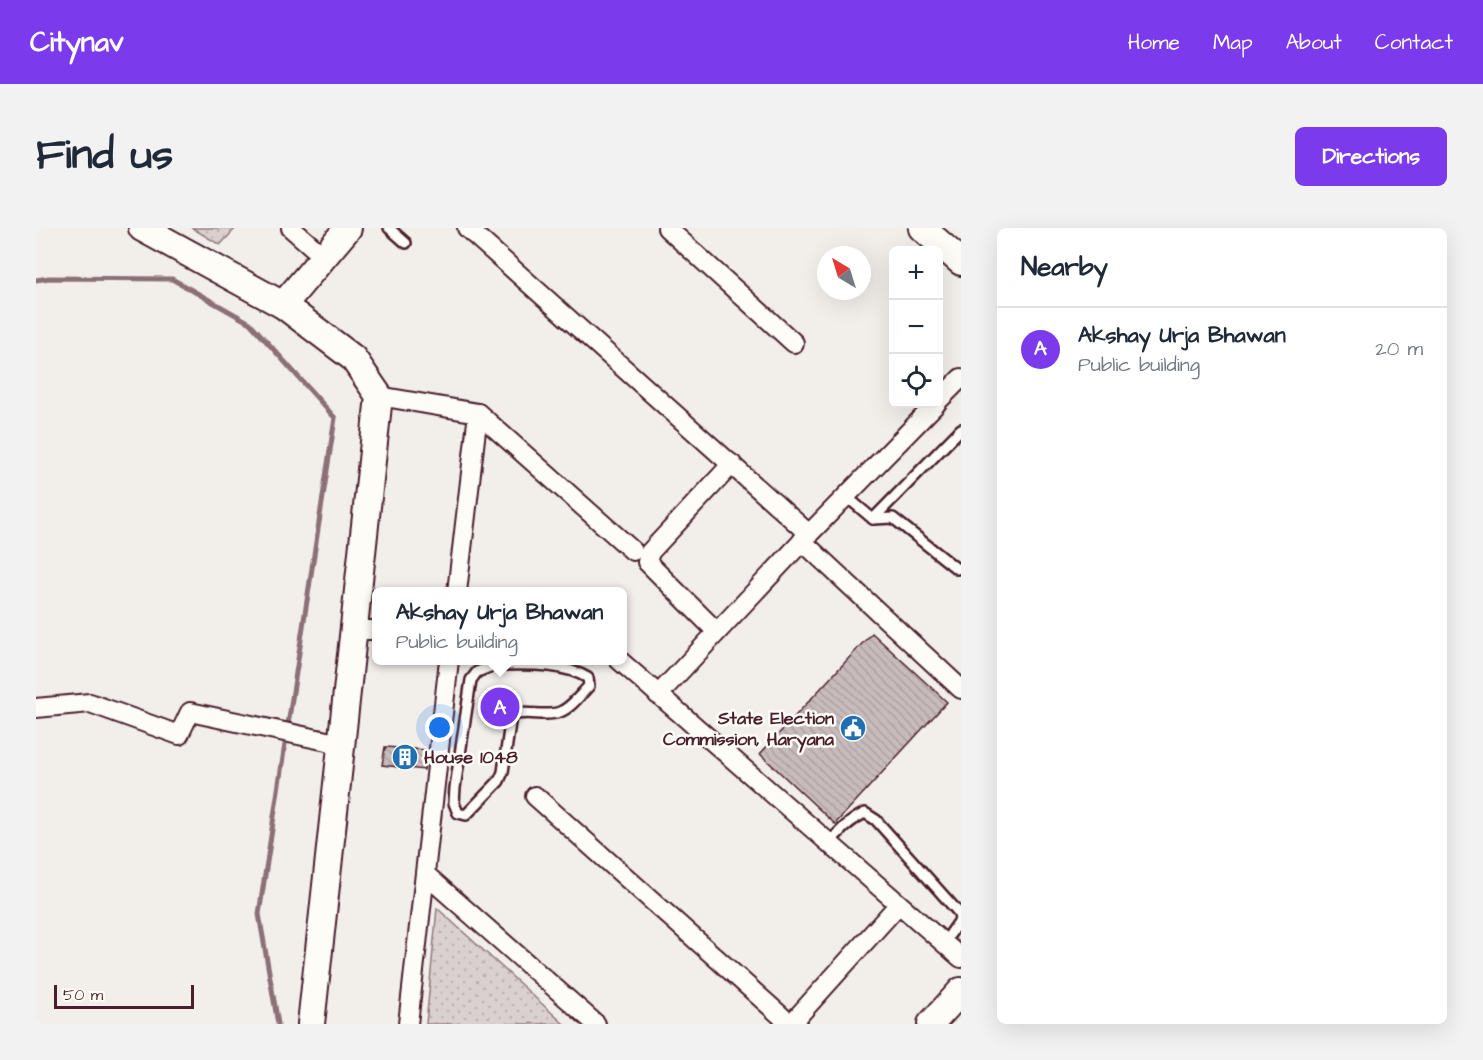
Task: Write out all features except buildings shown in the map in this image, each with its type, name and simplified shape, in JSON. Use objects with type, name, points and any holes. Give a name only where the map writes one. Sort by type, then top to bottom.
[{"type":"street","points":[[142,228],[283,305],[353,358],[379,396],[365,630],[341,744],[311,1024]]},
{"type":"street","points":[[291,228],[324,257]]},
{"type":"street","points":[[283,305],[348,228]]},
{"type":"street","points":[[467,228],[732,464],[961,689]]},
{"type":"street","points":[[667,228],[794,343]]},
{"type":"street","points":[[922,228],[961,262]]},
{"type":"street","points":[[943,397],[961,378]]},
{"type":"street","points":[[379,396],[478,413],[633,552]]},
{"type":"street","points":[[658,695],[932,408]]},
{"type":"street","points":[[457,587],[478,413]]},
{"type":"street","points":[[717,632],[647,562],[647,558],[732,464]]},
{"type":"street","points":[[408,1024],[448,665]]},
{"type":"street","points":[[625,665],[961,958]]},
{"type":"street","points":[[36,708],[90,703],[179,735],[190,712],[341,744]]},
{"type":"street","points":[[535,796],[791,1024],[899,904]]},
{"type":"street","points":[[425,874],[596,1024]]},
{"type":"street","points":[[931,1024],[961,991]]},
{"type":"lane","points":[[389,228],[406,243]]},
{"type":"lane","points":[[873,519],[961,429]]},
{"type":"lane","points":[[847,497],[873,519],[892,518],[957,569],[961,568]]},
{"type":"lane","points":[[495,665],[477,672],[471,680],[454,803],[458,813],[466,815],[499,781],[503,772],[511,716],[518,713],[556,714],[563,711],[589,686],[588,678],[582,674],[557,665]]},
{"type":"lane","points":[[829,843],[850,821],[865,813],[876,820],[959,913],[960,920],[944,943]]},
{"type":"shaded area","points":[[192,228],[236,228],[220,245]]},
{"type":"shaded area","points":[[437,908],[564,1024],[426,1024]]},
{"type":"waterway","points":[[36,280],[49,278],[172,279],[250,323],[335,418],[259,914],[278,1024]]},
{"type":"place","name":"Akshay Urja Bhawan","points":[[500,707]]},
{"type":"place","name":"State Election Commission, Haryana","points":[[853,728]]},
{"type":"place","name":"House 1048","points":[[405,757]]}]
